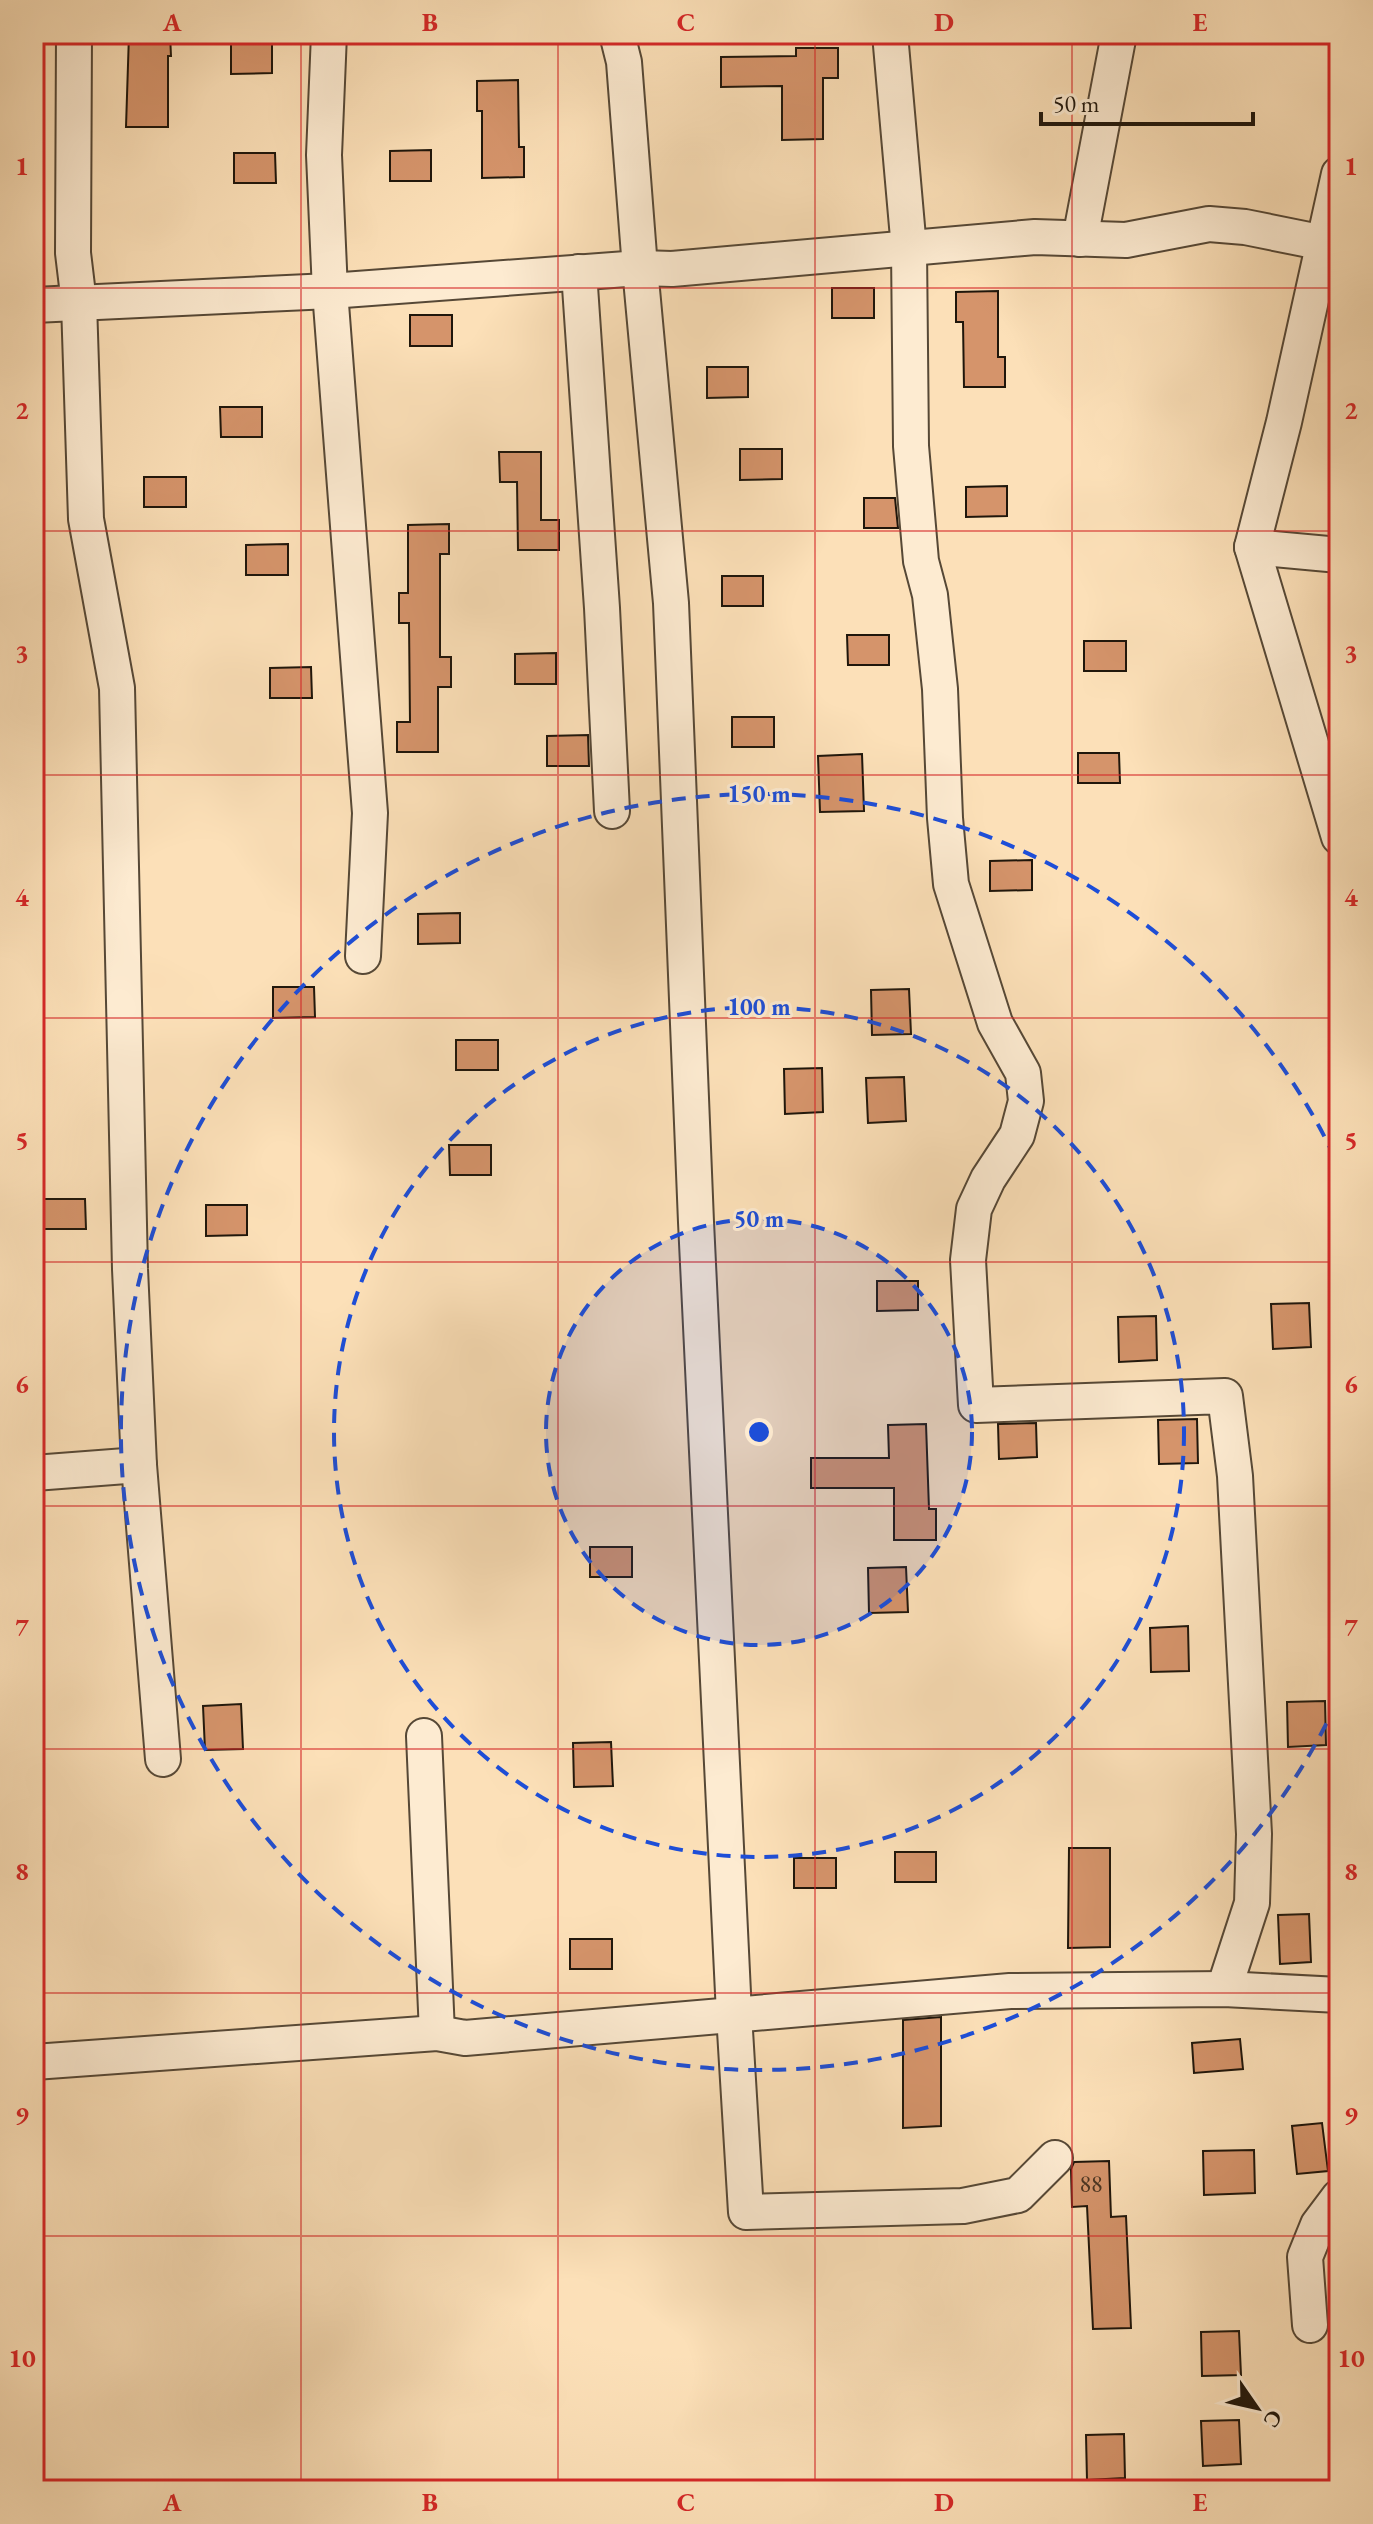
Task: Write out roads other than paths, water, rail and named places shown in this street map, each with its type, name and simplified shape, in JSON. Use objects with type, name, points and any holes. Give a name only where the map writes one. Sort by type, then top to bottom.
[{"type":"street","points":[[74,34],[73,253],[79,303],[86,519],[117,688],[130,1269],[139,1465],[163,1759]]},
{"type":"street","points":[[329,34],[324,155],[330,291],[370,813],[363,956]]},
{"type":"street","points":[[617,34],[624,62],[671,603],[696,1222],[746,2212],[963,2206],[1018,2195],[1055,2158]]},
{"type":"street","points":[[890,34],[909,249],[911,446],[921,561],[930,595],[940,689],[951,884],[995,1023],[1023,1073],[1026,1101],[1017,1135],[988,1179],[974,1209],[968,1260],[976,1405],[1225,1396],[1235,1476],[1254,1834],[1252,1903],[1224,1989]]},
{"type":"street","points":[[1080,239],[1119,34]]},
{"type":"street","points":[[1339,174],[1331,245],[1252,547],[1339,837]]},
{"type":"street","points":[[34,305],[330,291],[640,268],[672,269],[1035,237],[1126,240],[1209,224],[1245,227],[1331,245]]},
{"type":"street","points":[[579,272],[602,608],[612,811]]},
{"type":"street","points":[[1252,547],[1339,555]]},
{"type":"street","points":[[34,1473],[139,1465]]},
{"type":"street","points":[[424,1736],[437,2033]]},
{"type":"street","points":[[34,2062],[437,2033],[465,2038],[1010,1991],[1224,1989],[1339,1995]]},
{"type":"street","points":[[1310,2325],[1305,2257],[1318,2225],[1339,2197]]}]
